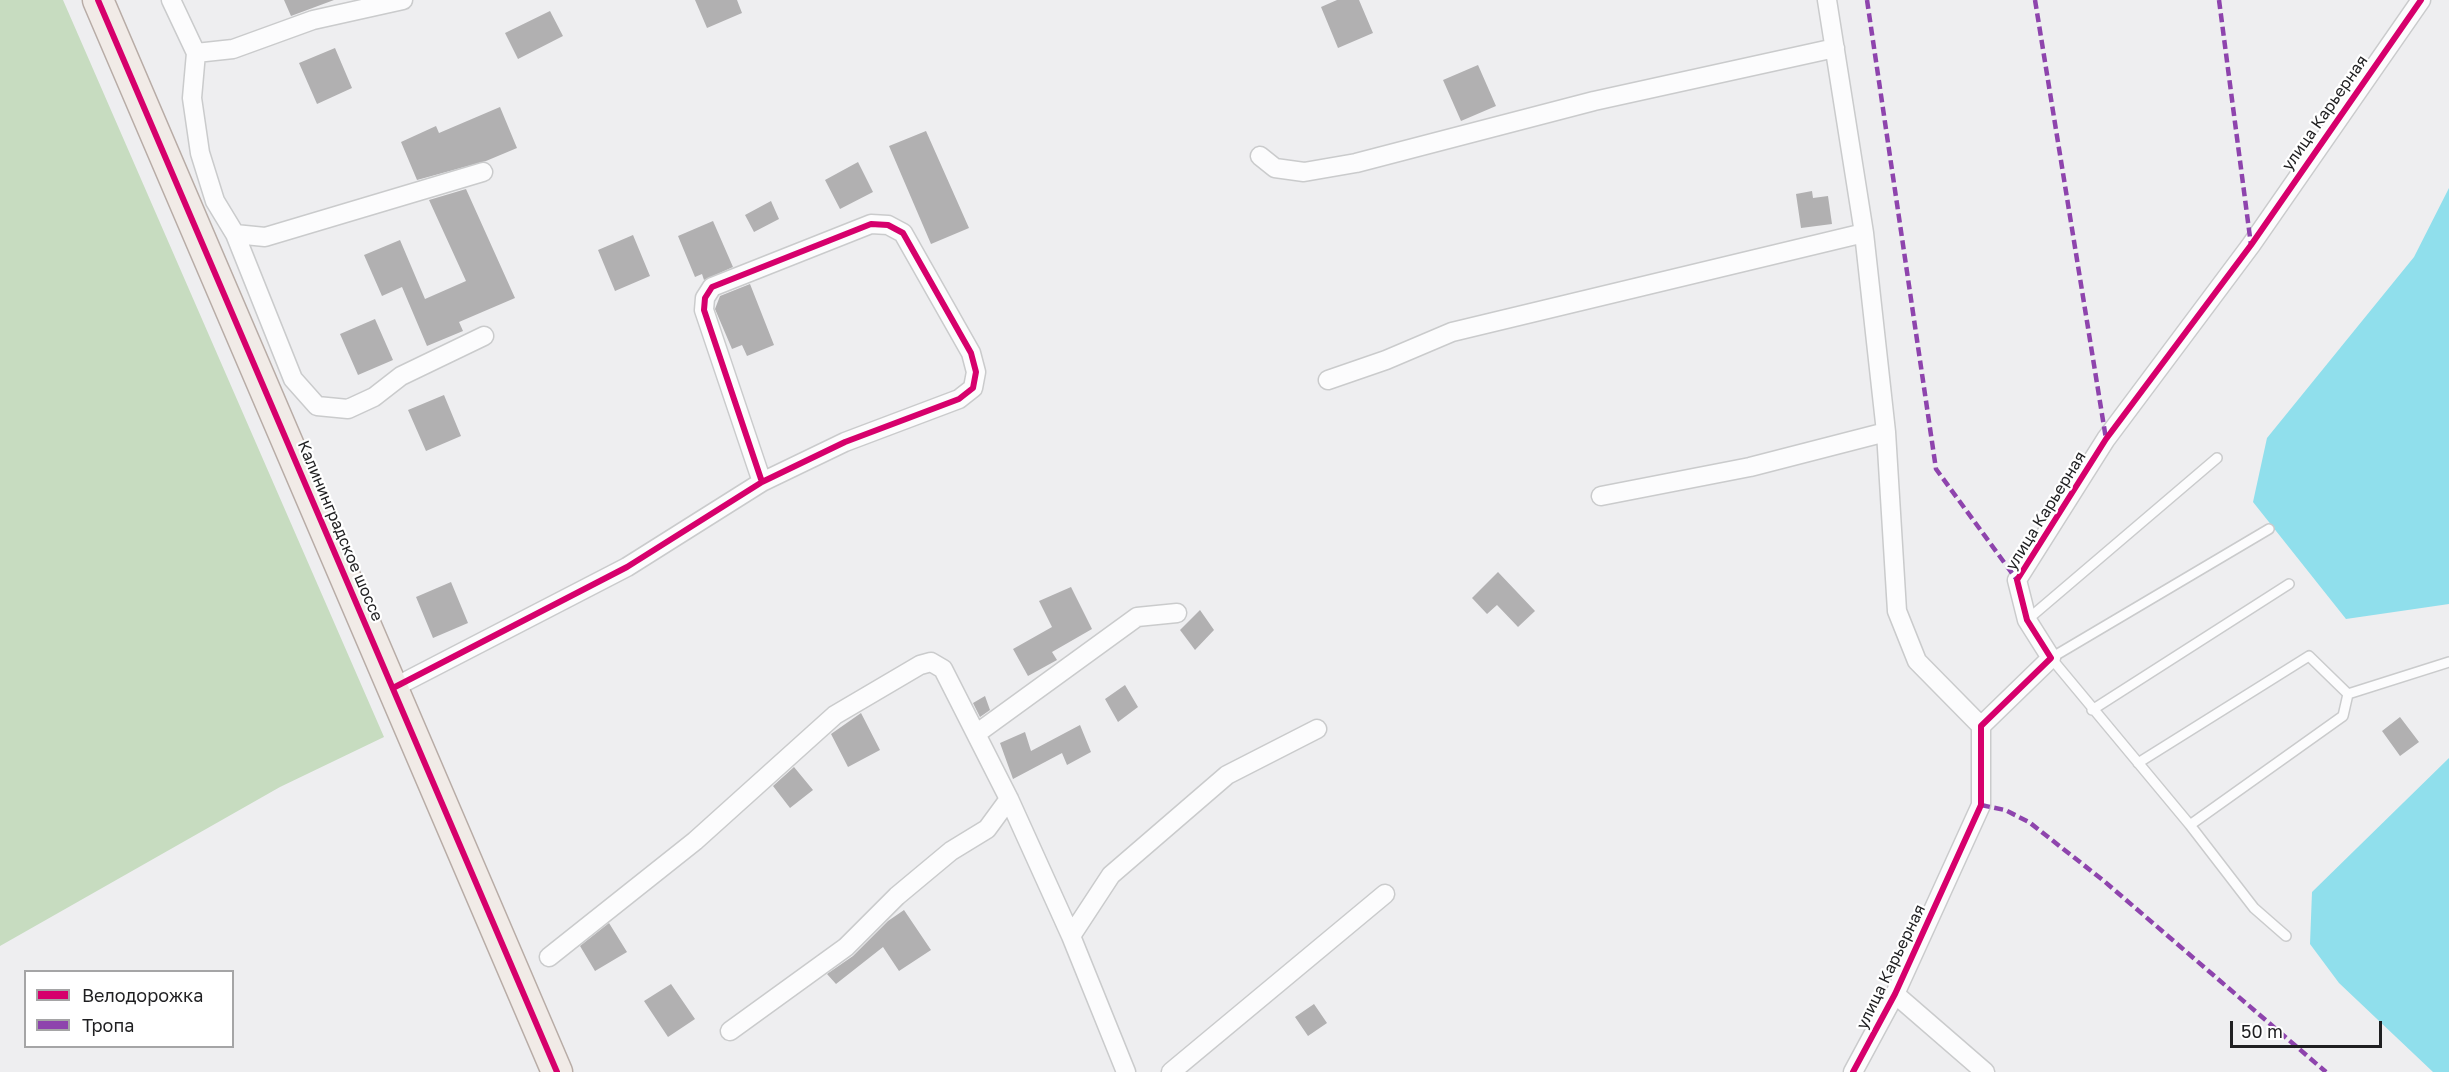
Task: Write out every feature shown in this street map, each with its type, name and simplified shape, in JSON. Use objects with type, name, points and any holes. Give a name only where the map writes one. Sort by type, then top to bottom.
[{"type":"main road","name":"Калининградское шоссе","points":[[98,0],[557,1072]]},
{"type":"street","points":[[171,0],[196,53],[192,98],[200,153],[216,201],[235,234],[293,379],[317,406],[348,409],[374,397],[401,376],[484,336]]},
{"type":"street","points":[[196,53],[233,49],[313,20],[403,0]]},
{"type":"street","points":[[1827,0],[1864,233],[1886,432],[1897,611],[1917,661],[1981,726],[2051,658]]},
{"type":"street","name":"улица Карьерная","points":[[2051,658],[2027,620],[2017,580],[2106,439],[2251,245],[2421,0]]},
{"type":"street","points":[[1260,156],[1275,168],[1304,172],[1356,164],[1594,101],[1835,48]]},
{"type":"street","points":[[235,234],[265,237],[483,172]]},
{"type":"street","points":[[393,688],[627,567],[762,482],[845,442],[959,399],[973,388],[976,372],[971,353],[903,233],[888,225],[871,224],[712,287],[705,298],[704,310],[762,482]]},
{"type":"street","points":[[1328,380],[1386,360],[1452,332],[1864,233]]},
{"type":"street","points":[[1601,496],[1749,467],[1886,432]]},
{"type":"street","points":[[976,734],[1137,617],[1178,613]]},
{"type":"street","points":[[549,957],[695,842],[835,715],[920,665],[932,662],[943,669],[1009,799],[1071,936],[1126,1072]]},
{"type":"street","name":"улица Карьерная","points":[[1853,1072],[1895,994],[1981,805],[1981,726]]},
{"type":"street","points":[[1071,936],[1111,875],[1227,775],[1317,729]]},
{"type":"street","points":[[730,1031],[846,947],[897,896],[942,858],[987,829],[1009,799]]},
{"type":"street","points":[[1171,1072],[1385,894]]},
{"type":"street","points":[[1895,994],[1985,1072]]},
{"type":"lane","points":[[2027,620],[2217,458]]},
{"type":"lane","points":[[2269,529],[2051,658],[2190,825],[2254,908],[2286,936]]},
{"type":"lane","points":[[2092,710],[2289,584]]},
{"type":"lane","points":[[2138,763],[2309,656],[2348,694]]},
{"type":"lane","points":[[2348,694],[2449,662]]},
{"type":"lane","points":[[2190,825],[2343,716],[2348,694]]},
{"type":"green space","points":[[0,0],[63,0],[384,737],[280,787],[0,946]]},
{"type":"water","points":[[2449,188],[2449,604],[2346,619],[2253,502],[2267,438],[2414,257]]},
{"type":"water","points":[[2449,758],[2449,1072],[2433,1072],[2339,983],[2310,944],[2312,892]]},
{"type":"building","points":[[284,0],[334,0],[291,16]]},
{"type":"building","points":[[695,0],[737,0],[742,13],[707,28]]},
{"type":"building","points":[[1337,0],[1359,0],[1373,33],[1338,48],[1321,7]]},
{"type":"building","points":[[550,11],[563,36],[518,59],[505,33]]},
{"type":"building","points":[[335,48],[352,88],[317,104],[299,63]]},
{"type":"building","points":[[1478,65],[1496,106],[1461,121],[1443,80]]},
{"type":"building","points":[[500,107],[517,148],[486,161],[417,180],[401,142],[436,126],[439,133]]},
{"type":"building","points":[[926,131],[969,228],[931,244],[889,146]]},
{"type":"building","points":[[858,162],[873,192],[840,209],[825,180]]},
{"type":"building","points":[[466,189],[515,298],[459,322],[463,331],[427,346],[402,287],[382,296],[364,255],[400,240],[425,299],[466,281],[429,200]]},
{"type":"building","points":[[1812,191],[1813,198],[1828,196],[1832,224],[1801,228],[1796,194]]},
{"type":"building","points":[[771,201],[779,219],[754,232],[745,215]]},
{"type":"building","points":[[713,221],[733,267],[704,280],[702,274],[695,277],[678,236]]},
{"type":"building","points":[[633,235],[650,276],[615,291],[598,250]]},
{"type":"building","points":[[750,284],[774,345],[747,356],[742,345],[732,349],[715,309],[720,296]]},
{"type":"building","points":[[375,319],[393,360],[358,375],[340,334]]},
{"type":"building","points":[[444,395],[461,436],[426,451],[408,410]]},
{"type":"building","points":[[1498,572],[1535,611],[1518,627],[1497,605],[1487,614],[1472,598]]},
{"type":"building","points":[[451,582],[468,623],[433,638],[416,597]]},
{"type":"building","points":[[1071,587],[1092,629],[1052,652],[1057,660],[1028,676],[1013,649],[1052,627],[1039,601]]},
{"type":"building","points":[[1200,610],[1214,630],[1195,650],[1180,630]]},
{"type":"building","points":[[1125,685],[1138,707],[1118,722],[1105,699]]},
{"type":"building","points":[[985,696],[990,710],[980,717],[973,703]]},
{"type":"building","points":[[861,713],[880,750],[848,767],[831,734]]},
{"type":"building","points":[[2400,717],[2419,742],[2400,756],[2382,731]]},
{"type":"building","points":[[1080,725],[1091,752],[1067,765],[1062,753],[1013,779],[1000,743],[1025,732],[1031,751]]},
{"type":"building","points":[[794,767],[813,790],[790,808],[773,786]]},
{"type":"building","points":[[904,910],[931,950],[899,971],[883,947],[836,984],[827,974],[853,956],[888,921]]},
{"type":"building","points":[[609,923],[627,952],[595,971],[580,946]]},
{"type":"building","points":[[671,984],[695,1019],[668,1037],[644,1001]]},
{"type":"building","points":[[1314,1004],[1327,1023],[1308,1036],[1295,1017]]},
{"type":"marked path","points":[[1867,0],[1936,469],[2017,580]]},
{"type":"marked path","points":[[2035,0],[2106,439]]},
{"type":"marked path","points":[[2219,0],[2251,245]]},
{"type":"marked path","points":[[1981,805],[2005,810],[2029,822],[2104,881],[2326,1072]]},
{"type":"cycle path","points":[[98,0],[557,1072]]},
{"type":"cycle path","points":[[1853,1072],[1895,994],[1981,805],[1981,726],[2051,658],[2027,620],[2017,580],[2106,439],[2251,245],[2421,0]]},
{"type":"cycle path","points":[[393,688],[627,567],[762,482],[704,310],[705,298],[712,287],[871,224],[888,225],[903,233],[971,353],[976,372],[973,388],[959,399],[845,442],[762,482]]}]
